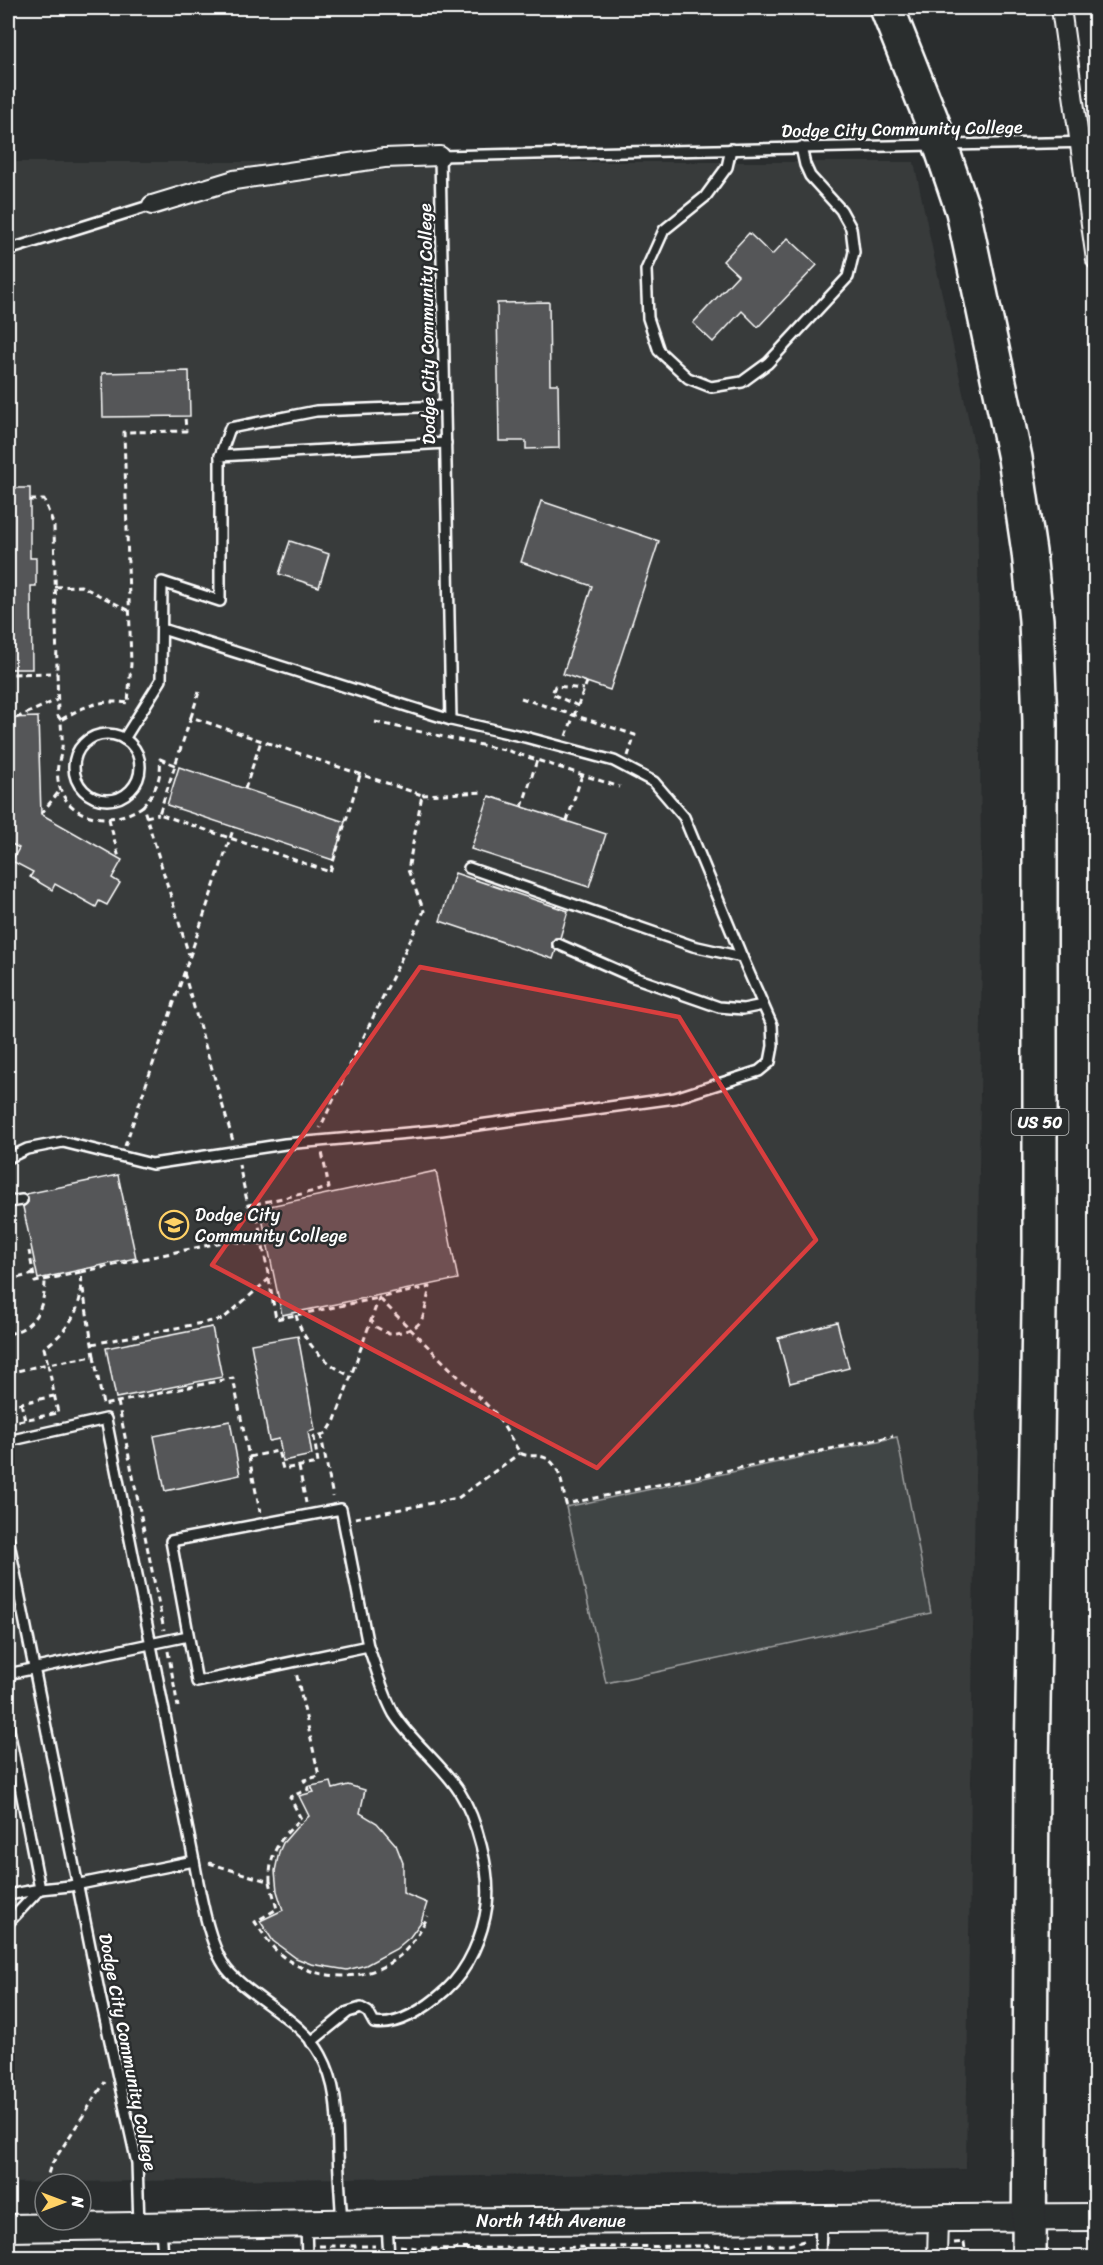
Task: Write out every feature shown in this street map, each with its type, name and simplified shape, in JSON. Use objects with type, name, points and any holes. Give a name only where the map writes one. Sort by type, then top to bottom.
[{"type":"highway","name":"US 50","points":[[887,8],[963,211],[1015,458],[1036,620],[1040,722],[1040,1242],[1032,1773],[1029,2258]]},
{"type":"main road","name":"North 14th Avenue","points":[[8,2228],[150,2226],[306,2235],[342,2223],[387,2234],[821,2230],[937,2240],[1030,2218],[1095,2217]]},
{"type":"street","points":[[1061,8],[1088,142],[1085,183],[1095,260]]},
{"type":"street","points":[[153,205],[234,180],[384,158],[440,156]]},
{"type":"lane","name":"Dodge City Community College","points":[[451,720],[440,156],[1088,142]]},
{"type":"lane","points":[[731,149],[727,167],[705,197],[664,230],[646,270],[648,318],[659,351],[688,378],[711,387],[742,382],[768,363],[848,277],[854,252],[851,228],[841,210],[810,176],[801,147]]},
{"type":"lane","points":[[8,250],[153,205]]},
{"type":"lane","points":[[124,739],[161,680],[162,582],[220,601],[220,456],[230,428],[316,411],[445,406]]},
{"type":"lane","points":[[220,456],[446,443]]},
{"type":"lane","points":[[8,1158],[27,1149],[63,1142],[152,1164],[319,1141],[441,1130],[675,1098],[759,1071],[770,1062],[773,1046],[772,1025],[684,817],[654,782],[614,761],[451,720],[162,629]]},
{"type":"lane","points":[[103,735],[114,735],[124,739],[138,757],[140,768],[133,788],[125,795],[105,801],[86,793],[74,775],[76,754],[82,745],[92,738],[103,735]]},
{"type":"lane","points":[[469,868],[693,946],[742,957]]},
{"type":"lane","points":[[558,944],[633,977],[719,1007],[743,1009],[763,1005]]},
{"type":"lane","points":[[8,1202],[21,1200]]},
{"type":"lane","points":[[8,1440],[106,1419],[204,1907],[216,1947],[228,1972],[259,1999],[300,2029],[324,2060],[336,2096],[342,2223]]},
{"type":"lane","points":[[310,2042],[348,2012],[361,2008],[368,2012],[374,2023],[386,2025],[410,2015],[438,1997],[456,1981],[470,1960],[487,1905],[487,1878],[481,1849],[460,1792],[396,1717],[382,1688],[368,1646],[341,1509],[171,1542],[197,1682],[368,1646]]},
{"type":"lane","name":"Dodge City Community College","points":[[8,1538],[77,1885],[150,2226],[163,2258]]},
{"type":"lane","points":[[8,1674],[188,1636]]},
{"type":"lane","points":[[8,1725],[40,1889]]},
{"type":"lane","points":[[8,1895],[77,1885],[194,1861]]},
{"type":"lane","points":[[8,1923],[40,1889]]},
{"type":"lane","points":[[820,2258],[821,2230]]},
{"type":"lane","points":[[387,2234],[388,2258]]},
{"type":"lane","points":[[306,2235],[307,2258]]},
{"type":"path","points":[[61,720],[82,707],[95,703],[108,701],[128,703],[131,664],[124,432],[186,431],[185,416]]},
{"type":"path","points":[[30,500],[44,500],[54,526],[57,700],[58,716],[61,720],[62,749],[57,759],[57,770],[61,789],[69,802],[94,818],[109,819],[131,815],[153,795],[159,780],[160,759],[175,765]]},
{"type":"path","points":[[56,587],[81,586],[130,611]]},
{"type":"path","points":[[8,669],[8,674],[57,673]]},
{"type":"path","points":[[562,747],[587,682]]},
{"type":"path","points":[[578,706],[552,694],[555,686],[584,689]]},
{"type":"path","points":[[159,814],[199,692]]},
{"type":"path","points":[[520,698],[635,735],[624,766]]},
{"type":"path","points":[[16,718],[57,700]]},
{"type":"path","points":[[191,717],[422,795],[485,792]]},
{"type":"path","points":[[375,722],[478,743],[620,787]]},
{"type":"path","points":[[245,789],[261,741]]},
{"type":"path","points":[[522,807],[537,760]]},
{"type":"path","points":[[147,817],[159,814],[330,872],[360,774]]},
{"type":"path","points":[[567,821],[582,775]]},
{"type":"path","points":[[159,780],[169,783]]},
{"type":"path","points":[[42,814],[61,789]]},
{"type":"path","points":[[184,973],[236,1152],[248,1205],[329,1188],[318,1132],[424,911],[408,870],[422,795]]},
{"type":"path","points":[[143,806],[190,957]]},
{"type":"path","points":[[109,819],[119,858]]},
{"type":"path","points":[[122,1156],[234,827]]},
{"type":"path","points":[[255,1204],[276,1319],[430,1287],[422,1321],[411,1329],[389,1334],[376,1327],[371,1320]]},
{"type":"path","points":[[29,1251],[35,1282],[228,1241],[263,1245]]},
{"type":"path","points":[[81,1272],[103,1405],[233,1378],[262,1524]]},
{"type":"path","points":[[8,1280],[34,1274]]},
{"type":"path","points":[[92,1344],[223,1319],[269,1279]]},
{"type":"path","points":[[8,1334],[34,1320],[44,1299],[45,1280]]},
{"type":"path","points":[[8,1423],[58,1413],[44,1348],[57,1339],[68,1324],[79,1305],[83,1287]]},
{"type":"path","points":[[249,1456],[278,1451],[283,1469],[318,1463],[314,1437],[327,1432],[335,1420],[379,1298]]},
{"type":"path","points":[[379,1298],[496,1414],[520,1453],[525,1456],[540,1456],[554,1463],[566,1504],[893,1436]]},
{"type":"path","points":[[296,1315],[299,1328],[315,1349],[333,1367],[351,1376]]},
{"type":"path","points":[[8,1373],[94,1356]]},
{"type":"path","points":[[8,1406],[54,1396]]},
{"type":"path","points":[[118,1402],[178,1708]]},
{"type":"path","points":[[21,1403],[25,1420]]},
{"type":"path","points":[[321,1436],[336,1510]]},
{"type":"path","points":[[343,1520],[458,1498],[520,1453]]},
{"type":"path","points":[[298,1467],[309,1515]]},
{"type":"path","points":[[294,1662],[319,1776],[304,1780],[309,1789],[290,1797],[301,1819],[284,1834],[276,1847],[272,1861],[270,1882],[277,1909],[255,1922],[270,1944],[281,1955],[298,1966],[320,1974],[359,1975],[397,1958],[410,1945],[428,1916]]},
{"type":"path","points":[[207,1853],[209,1865],[270,1882]]},
{"type":"path","points":[[49,2172],[106,2080]]},
{"type":"path","points":[[306,2235],[387,2234],[425,2249],[789,2245],[804,2241],[821,2230]]},
{"type":"path","points":[[937,2240],[964,2242],[966,2258]]},
{"type":"path","points":[[22,2258],[22,2251],[31,2250]]},
{"type":"highlighted area","points":[[420,967],[679,1017],[816,1240],[597,1468],[212,1265]]},
{"type":"shaded area","name":"Dodge City Community College","points":[[8,162],[914,162],[977,459],[982,946],[966,2169],[93,2182],[93,2172],[33,2172],[33,2183],[8,2183]]},
{"type":"shaded area","points":[[897,1437],[931,1613],[606,1683],[566,1507]]},
{"type":"building","points":[[749,233],[772,255],[788,238],[817,265],[758,327],[742,311],[713,342],[693,323],[738,275],[723,261]]},
{"type":"building","points":[[549,302],[550,384],[558,384],[559,448],[526,449],[526,441],[499,441],[497,303]]},
{"type":"building","points":[[189,371],[190,416],[103,417],[102,373]]},
{"type":"building","points":[[8,488],[30,488],[30,558],[36,558],[36,586],[31,586],[32,669],[8,669]]},
{"type":"building","points":[[541,501],[659,541],[610,690],[563,674],[592,586],[521,562]]},
{"type":"building","points":[[290,541],[329,554],[319,587],[279,574]]},
{"type":"building","points":[[38,717],[41,814],[122,860],[112,878],[120,883],[107,905],[99,901],[96,907],[55,884],[52,890],[30,877],[33,872],[12,861],[19,848],[8,842],[8,718]]},
{"type":"building","points":[[179,767],[345,822],[333,860],[167,805]]},
{"type":"building","points":[[489,796],[606,834],[589,887],[471,849]]},
{"type":"building","points":[[455,873],[568,911],[560,938],[555,938],[552,942],[552,947],[556,950],[553,959],[440,921]]},
{"type":"building","points":[[436,1171],[458,1279],[282,1315],[260,1208]]},
{"type":"building","points":[[118,1175],[136,1258],[38,1279],[23,1207],[28,1202],[26,1194]]},
{"type":"building","points":[[837,1322],[849,1368],[790,1383],[778,1338]]},
{"type":"building","points":[[212,1327],[222,1377],[116,1398],[106,1348]]},
{"type":"building","points":[[298,1336],[315,1430],[308,1432],[312,1455],[283,1461],[279,1439],[269,1441],[251,1344]]},
{"type":"building","points":[[230,1421],[240,1475],[165,1491],[154,1436]]},
{"type":"building","points":[[331,1782],[333,1789],[348,1785],[365,1790],[360,1813],[377,1823],[396,1845],[403,1863],[403,1893],[427,1903],[421,1922],[410,1937],[396,1949],[366,1965],[347,1970],[311,1964],[296,1958],[273,1941],[260,1921],[283,1910],[277,1891],[275,1871],[283,1843],[309,1816],[299,1796],[314,1792],[311,1786]]},
{"type":"place","name":"Dodge City Community College","points":[[174,1225]]}]
